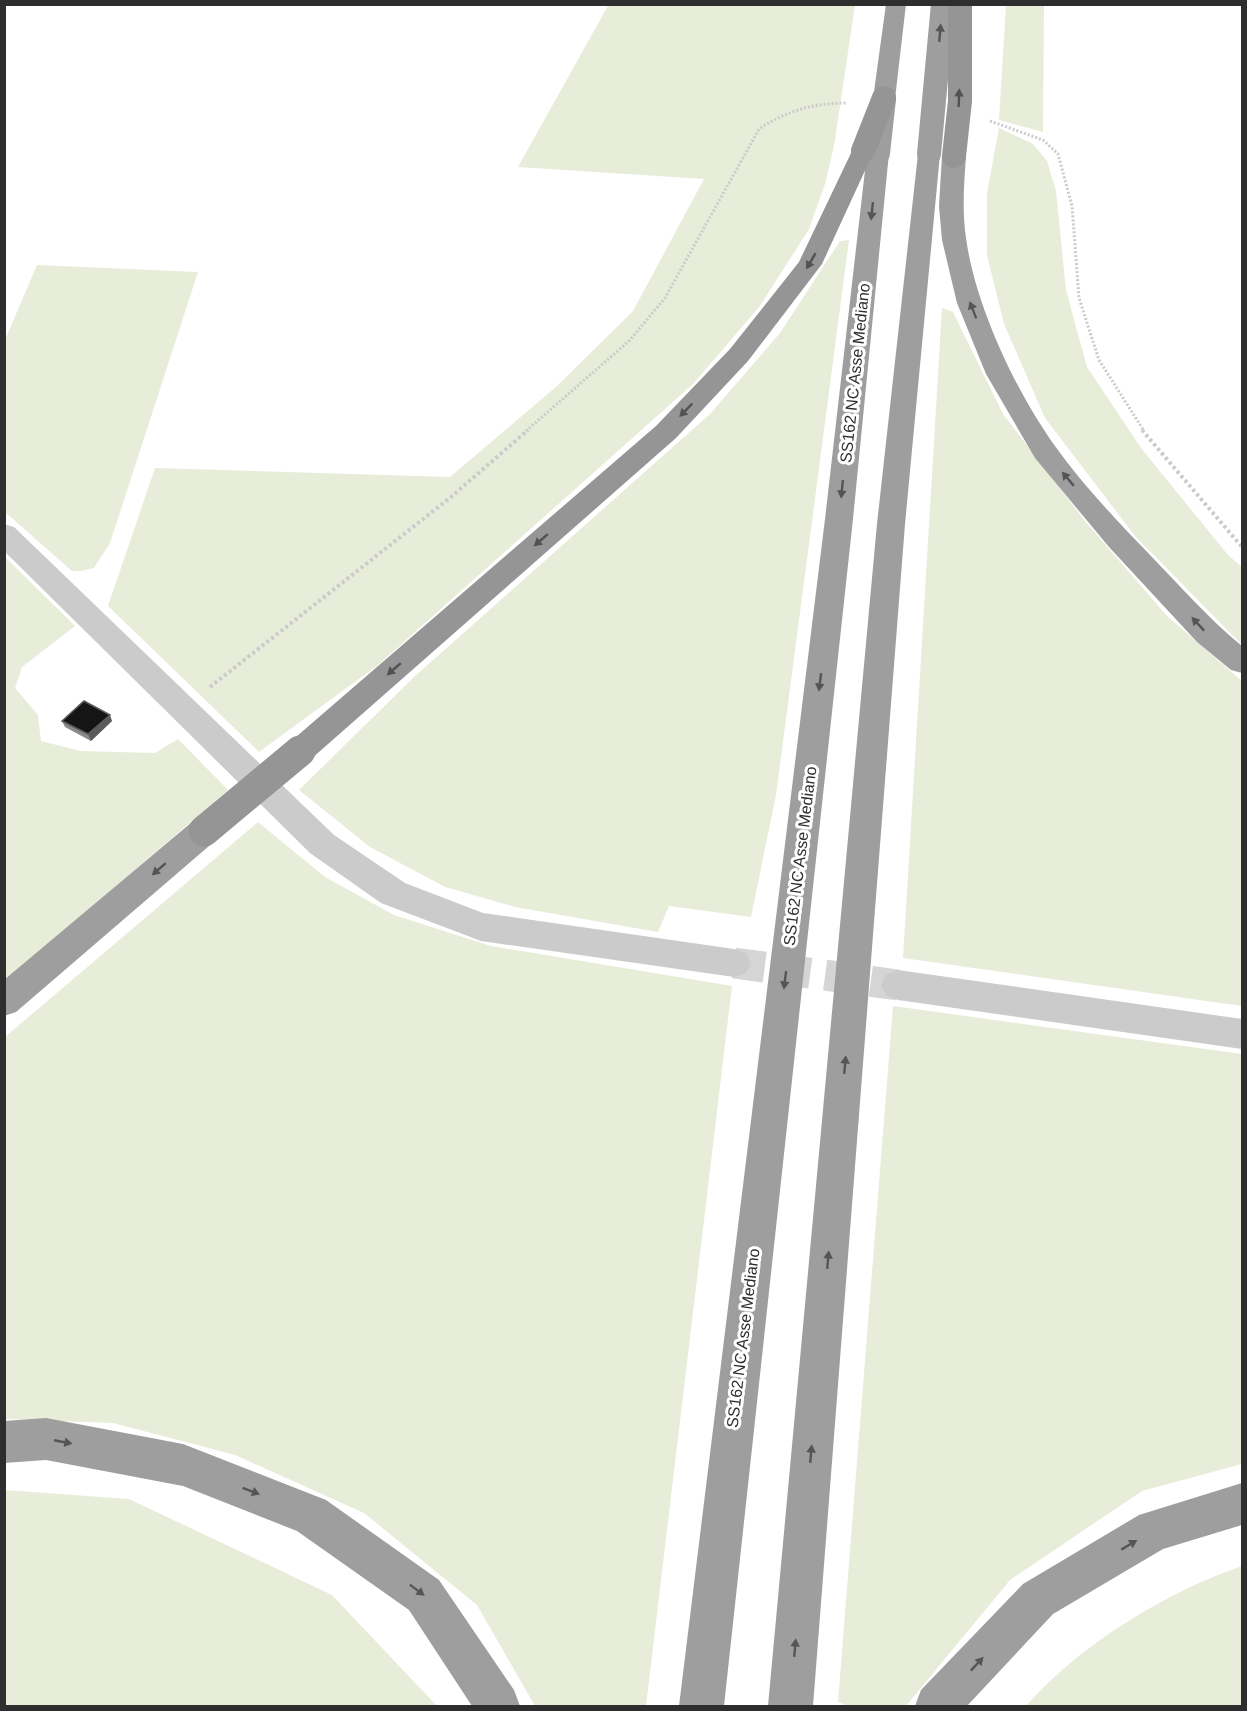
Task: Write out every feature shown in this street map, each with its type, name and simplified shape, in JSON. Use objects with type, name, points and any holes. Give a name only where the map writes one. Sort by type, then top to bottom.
[{"type":"highway","name":"SS162 NC Asse Mediano","points":[[700,1707],[838,531],[870,152],[884,99],[896,4]]},
{"type":"highway","points":[[790,1707],[891,524],[942,155],[943,4]]},
{"type":"highway","points":[[960,4],[960,101],[942,155],[954,240],[970,303],[999,374],[1045,452],[1119,540],[1208,634],[1242,662]]},
{"type":"highway","points":[[4,1001],[300,751],[666,432],[739,355],[810,264],[870,152]]},
{"type":"highway","points":[[4,1442],[46,1439],[183,1465],[311,1515],[424,1595],[498,1707]]},
{"type":"highway","points":[[937,1707],[1038,1599],[1154,1530],[1242,1504]]},
{"type":"street","points":[[4,534],[322,844],[393,893],[481,927],[734,963]]},
{"type":"street","points":[[898,985],[1242,1034]]},
{"type":"green space","points":[[609,4],[855,5],[834,146],[825,184],[809,229],[760,306],[693,384],[378,665],[259,752],[108,606],[155,468],[450,477],[557,386],[633,311],[704,179],[518,167]]},
{"type":"green space","points":[[1006,5],[1044,5],[1043,132],[999,120]]},
{"type":"green space","points":[[999,128],[1033,144],[1047,161],[1056,191],[1066,290],[1087,367],[1141,448],[1228,555],[1242,567],[1242,645],[1135,536],[1045,418],[1004,324],[987,255],[987,193]]},
{"type":"green space","points":[[849,240],[776,795],[751,917],[669,906],[658,932],[515,907],[445,887],[370,847],[299,790],[414,677],[710,414],[780,333],[840,241]]},
{"type":"green space","points":[[37,265],[198,272],[110,543],[94,568],[81,571],[72,571],[5,512],[5,340]]},
{"type":"green space","points":[[942,308],[953,312],[1003,414],[1085,521],[1167,616],[1242,681],[1242,1006],[903,958]]},
{"type":"green space","points":[[4,556],[75,626],[22,667],[15,688],[38,715],[41,741],[81,751],[155,753],[178,739],[228,790],[5,981]]},
{"type":"green space","points":[[258,822],[325,877],[394,915],[491,946],[732,986],[646,1706],[535,1706],[477,1605],[364,1513],[235,1455],[113,1423],[5,1419],[5,1037]]},
{"type":"green space","points":[[893,1006],[1242,1054],[1242,1464],[1142,1491],[1010,1580],[906,1706],[848,1706],[838,1702]]},
{"type":"green space","points":[[5,1490],[129,1499],[332,1595],[437,1706],[5,1706]]},
{"type":"green space","points":[[1242,1566],[1242,1706],[1026,1706],[1071,1662],[1125,1623],[1184,1590]]},
{"type":"building","points":[[84,701],[110,715],[88,734],[62,721]]},
{"type":"tunnel","points":[[734,963],[898,985]]}]
